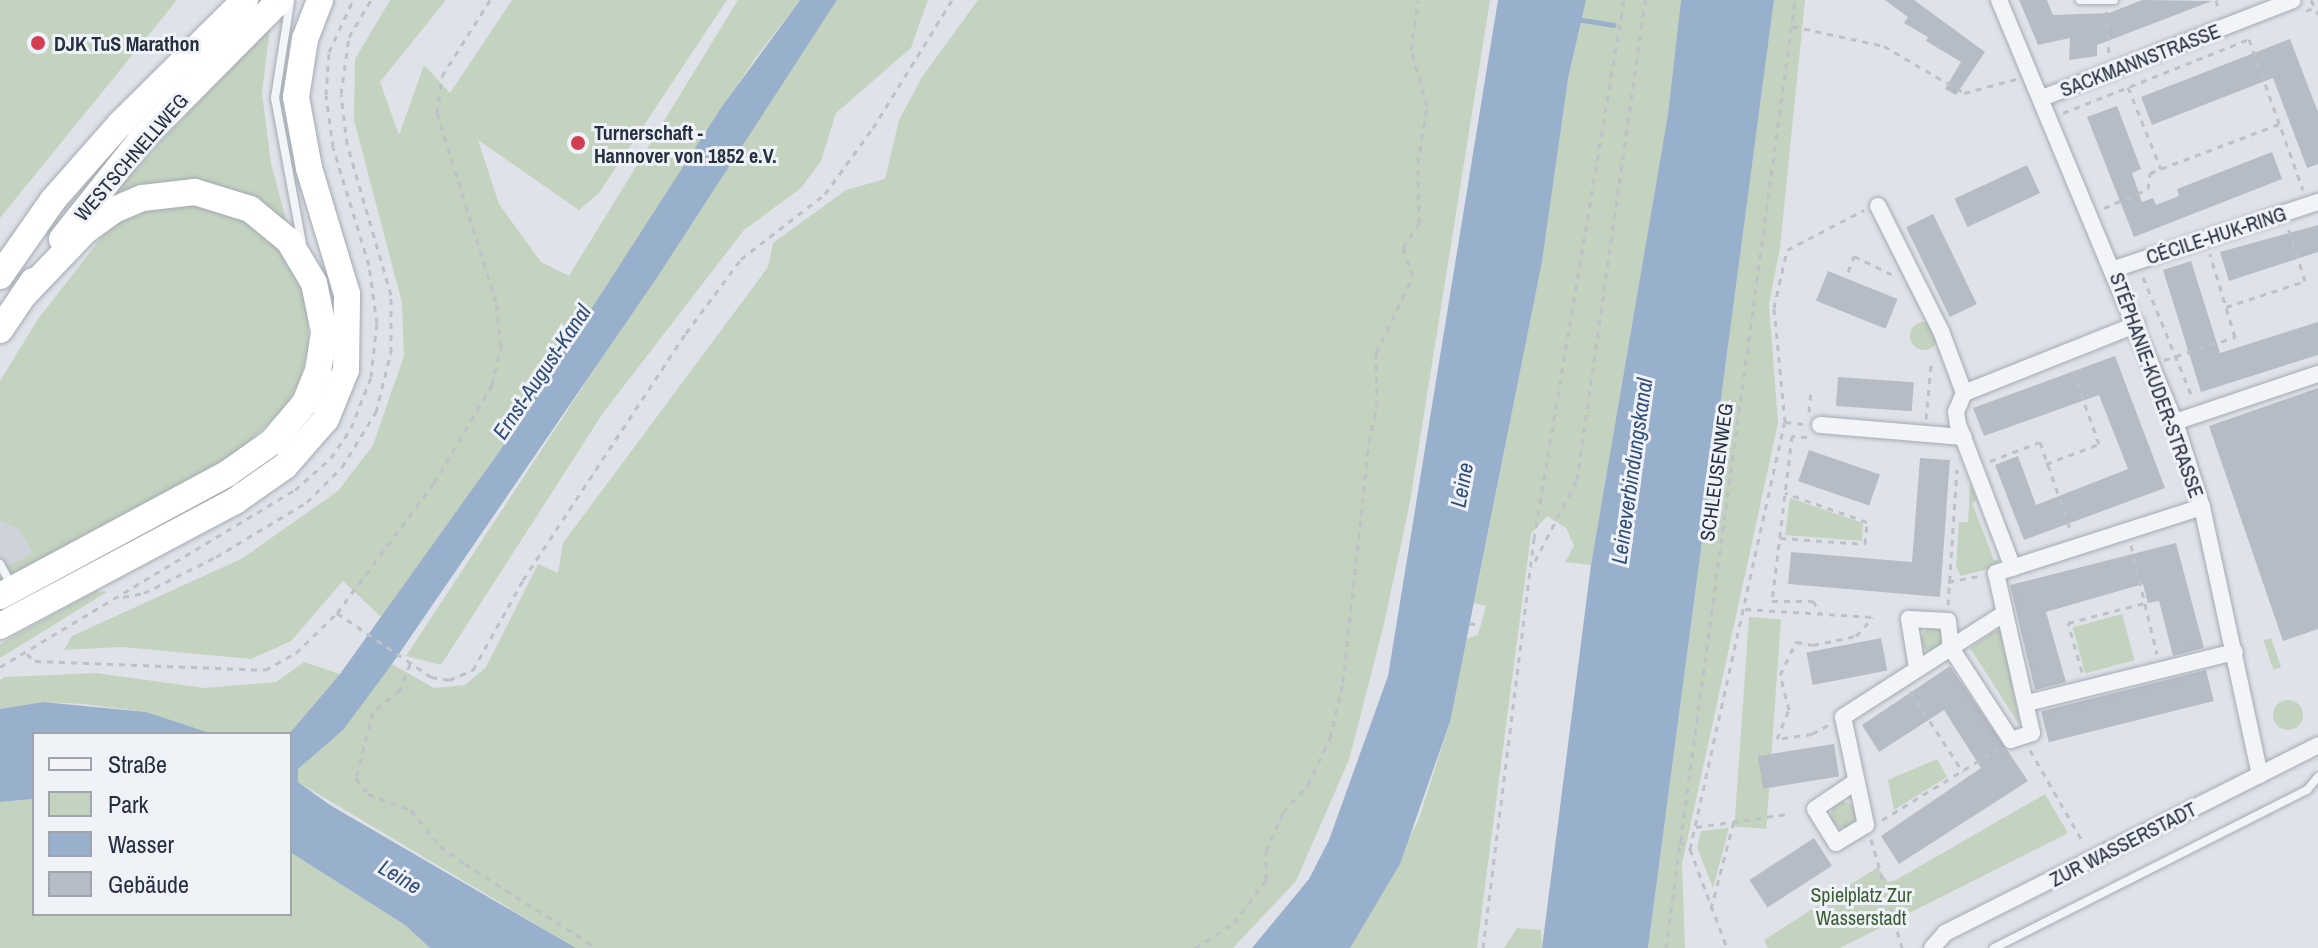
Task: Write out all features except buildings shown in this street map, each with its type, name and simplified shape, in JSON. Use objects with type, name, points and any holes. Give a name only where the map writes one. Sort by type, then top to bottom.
[{"type":"highway","name":"WESTSCHNELLWEG","points":[[0,276],[53,200],[120,124],[245,0]]},
{"type":"highway","name":"WESTSCHNELLWEG","points":[[0,330],[78,216],[140,141],[280,0]]},
{"type":"highway","points":[[0,626],[235,501],[285,466],[326,419],[346,370],[347,294],[309,168],[296,97],[305,39],[320,0]]},
{"type":"highway","points":[[7,593],[228,473],[294,420],[318,371],[324,332],[314,283],[301,257],[271,223],[250,209],[195,192],[170,193],[114,210],[86,230],[23,296]]},
{"type":"street","name":"SACKMANNSTRASSE","points":[[1999,0],[2042,98],[2293,0]]},
{"type":"street","name":"STÉPHANIE-KUDER-STRASSE","points":[[2042,98],[2175,422],[2202,507],[2260,775]]},
{"type":"street","name":"CÉCILE-HUK-RING","points":[[2114,269],[2313,203]]},
{"type":"street","points":[[1878,206],[1920,288],[1964,393]]},
{"type":"street","points":[[2013,568],[1966,467],[1963,437],[1956,412],[1964,393],[2137,324]]},
{"type":"street","points":[[2175,422],[2318,374]]},
{"type":"street","points":[[1819,425],[1963,437]]},
{"type":"street","points":[[1917,668],[1909,619],[1948,621],[1951,648],[2017,738],[2032,733],[2027,703],[2002,615],[1996,573],[2127,528],[2202,507]]},
{"type":"street","points":[[1855,782],[1815,809],[1836,843],[1866,825],[1843,717],[2002,615]]},
{"type":"street","points":[[2027,703],[2235,652]]},
{"type":"street","name":"ZUR WASSERSTADT","points":[[1932,948],[1945,933],[2318,745]]},
{"type":"lane","points":[[290,0],[275,98],[301,257]]},
{"type":"lane","points":[[2080,0],[2110,2]]},
{"type":"lane","points":[[0,564],[7,593]]},
{"type":"lane","points":[[1994,948],[2307,790],[2318,777]]},
{"type":"path","points":[[27,654],[35,661],[265,670],[296,653],[337,613],[460,446],[498,366],[501,346],[496,302],[437,103],[442,76],[490,0]]},
{"type":"path","points":[[337,613],[410,664],[449,680],[473,670],[523,580],[686,333],[741,259],[825,194],[873,128],[952,0]]},
{"type":"path","points":[[1195,948],[1234,923],[1266,880],[1266,851],[1283,812],[1308,785],[1330,738],[1343,682],[1369,442],[1377,406],[1376,353],[1413,276],[1403,248],[1419,223],[1418,163],[1427,106],[1411,50],[1418,0]]},
{"type":"path","points":[[1483,948],[1509,712],[1624,0]]},
{"type":"path","points":[[1532,564],[1577,480],[1645,0]]},
{"type":"path","name":"SCHLEUSENWEG","points":[[1666,948],[1795,0]]},
{"type":"path","points":[[2311,0],[2318,14]]},
{"type":"path","points":[[2110,2],[2110,71]]},
{"type":"path","points":[[1792,26],[1884,46],[1964,93],[2031,74]]},
{"type":"path","points":[[2050,118],[2249,39],[2279,124],[2313,203]]},
{"type":"path","points":[[2128,87],[2161,169]]},
{"type":"path","points":[[2089,214],[2148,189],[2150,173],[2279,124]]},
{"type":"path","points":[[1727,948],[1690,849],[1785,422],[1774,308],[1787,250],[1878,206]]},
{"type":"path","points":[[2226,307],[2305,281],[2284,213]]},
{"type":"path","points":[[2153,364],[2235,337],[2205,239]]},
{"type":"path","points":[[1848,272],[1854,256],[1920,288]]},
{"type":"path","points":[[2137,261],[2198,414]]},
{"type":"path","points":[[2046,464],[2099,444],[2066,351]]},
{"type":"path","points":[[1924,435],[1931,365]]},
{"type":"path","points":[[1811,389],[1821,437],[1792,436],[1772,601],[1813,601],[1821,614]]},
{"type":"path","points":[[1948,621],[1948,582],[1966,467],[2040,442],[2076,546]]},
{"type":"path","points":[[1780,538],[1865,544],[1867,522],[1785,493]]},
{"type":"path","points":[[2127,528],[2161,669]]},
{"type":"path","points":[[1948,582],[1996,573]]},
{"type":"path","points":[[0,667],[120,598]]},
{"type":"path","points":[[2086,688],[2068,623],[2144,603]]},
{"type":"path","points":[[1744,609],[1873,617],[1856,636],[1813,645],[1796,642],[1780,675],[1789,710],[1777,739],[1812,734],[1843,717]]},
{"type":"path","points":[[1469,623],[1480,625]]},
{"type":"path","points":[[410,664],[400,690],[373,712],[356,778],[368,794],[411,810],[440,846],[465,864],[597,948]]},
{"type":"path","points":[[1902,678],[1963,772]]},
{"type":"path","points":[[1902,948],[1866,825],[1896,814],[2017,738],[2093,859]]},
{"type":"path","points":[[1696,827],[1787,814]]},
{"type":"path","points":[[1711,909],[1734,821]]},
{"type":"path","points":[[1679,841],[1690,849]]},
{"type":"shaded area","points":[[0,521],[19,529],[32,553],[0,570]]},
{"type":"green space","points":[[0,0],[177,0],[0,218]]},
{"type":"green space","points":[[390,0],[446,0],[380,82],[399,135],[424,65],[450,93],[512,0],[727,0],[599,193],[579,210],[478,140],[499,204],[541,262],[569,276],[738,0],[800,0],[754,60],[501,449],[381,617],[343,581],[291,641],[251,659],[122,647],[64,650],[72,636],[241,559],[338,491],[373,445],[404,356],[402,303],[354,120],[355,59]]},
{"type":"green space","points":[[837,0],[928,0],[911,48],[836,113],[821,161],[801,188],[744,230],[603,413],[441,665],[406,656]]},
{"type":"green space","points":[[978,0],[1490,0],[1410,502],[1384,624],[1349,760],[1296,881],[1233,948],[576,948],[298,782],[298,769],[392,664],[434,688],[465,685],[486,667],[538,564],[558,573],[563,543],[768,267],[773,243],[846,190],[885,179],[899,120],[922,77]]},
{"type":"green space","points":[[1586,0],[1681,0],[1668,114],[1591,565],[1565,562],[1574,546],[1566,528],[1547,516],[1531,534],[1477,948],[1350,948],[1418,821],[1450,722],[1463,640],[1478,635],[1486,606],[1474,603],[1542,262],[1568,79]]},
{"type":"green space","points":[[1774,0],[1805,0],[1780,248],[1769,304],[1778,423],[1682,864],[1685,948],[1648,948]]},
{"type":"green space","points":[[270,27],[262,93],[271,163],[288,227],[258,200],[219,186],[178,181],[103,202]]},
{"type":"green space","points":[[181,203],[212,206],[249,222],[284,253],[299,281],[308,313],[308,350],[300,380],[285,408],[231,458],[0,584],[0,570],[32,553],[19,529],[0,521],[0,381],[38,319],[108,229],[151,208]]},
{"type":"green space","points":[[1924,322],[1934,326],[1938,336],[1934,346],[1924,350],[1914,346],[1910,336],[1914,326]]},
{"type":"green space","points":[[1970,484],[1977,500],[1972,503],[1994,560],[1999,560],[1995,567],[1961,576],[1956,567],[1959,522],[1968,522]]},
{"type":"green space","points":[[1790,498],[1863,523],[1862,541],[1785,535]]},
{"type":"green space","points":[[96,591],[107,592],[0,658],[0,644]]},
{"type":"green space","points":[[2122,614],[2134,660],[2085,674],[2073,627]]},
{"type":"green space","points":[[1749,617],[1781,619],[1766,829],[1734,826]]},
{"type":"green space","points":[[1933,628],[1942,631],[1945,640],[1942,649],[1933,652],[1924,649],[1921,640],[1924,631]]},
{"type":"green space","points":[[1995,631],[2002,631],[2020,726],[1970,648]]},
{"type":"green space","points":[[2271,638],[2281,667],[2274,670],[2263,641]]},
{"type":"green space","points":[[304,662],[340,674],[291,732],[201,732],[146,712],[83,704],[43,702],[0,709],[0,680],[5,677],[96,673],[204,688],[276,682]]},
{"type":"green space","points":[[2288,700],[2298,705],[2303,715],[2298,725],[2288,730],[2278,725],[2273,715],[2278,705]]},
{"type":"green space","points":[[1937,759],[1947,777],[1894,810],[1888,780]]},
{"type":"green space","name":"Spielplatz Zur Wasserstadt","points":[[2045,794],[2068,833],[1840,948],[1768,948],[1764,940],[1878,867],[1888,882],[1896,880]]},
{"type":"green space","points":[[32,799],[32,916],[292,916],[292,853],[405,925],[430,948],[0,948],[0,802]]},
{"type":"green space","points":[[1844,802],[1853,806],[1857,815],[1853,824],[1844,828],[1835,824],[1831,815],[1835,806]]},
{"type":"green space","points":[[1729,828],[1713,888],[1697,847],[1701,831]]},
{"type":"green space","points":[[1517,928],[1541,930],[1542,948],[1504,948]]},
{"type":"water","name":"Leine","points":[[800,0],[837,0],[656,279],[392,664],[343,730],[298,769],[298,782],[330,805],[576,948],[430,948],[405,925],[292,853],[291,732],[340,674],[501,449],[721,108]]},
{"type":"water","name":"Leine","points":[[1498,0],[1586,0],[1568,79],[1542,262],[1450,722],[1400,864],[1350,948],[1252,948],[1309,879],[1329,840],[1388,676]]},
{"type":"water","name":"Leineverbindungskanal","points":[[1681,0],[1774,0],[1648,948],[1542,948],[1591,565],[1668,114]]},
{"type":"water","points":[[43,702],[146,712],[207,732],[32,732],[32,799],[0,802],[0,709]]},
{"type":"waterway","points":[[1576,19],[1614,25]]},
{"type":"place","name":"DJK TuS Marathon","points":[[38,43]]},
{"type":"place","name":"Turnerschaft - Hannover von 1852 e.V.","points":[[578,143]]},
{"type":"water label","name":"Ernst-August-Kanal","points":[[542,372]]}]
